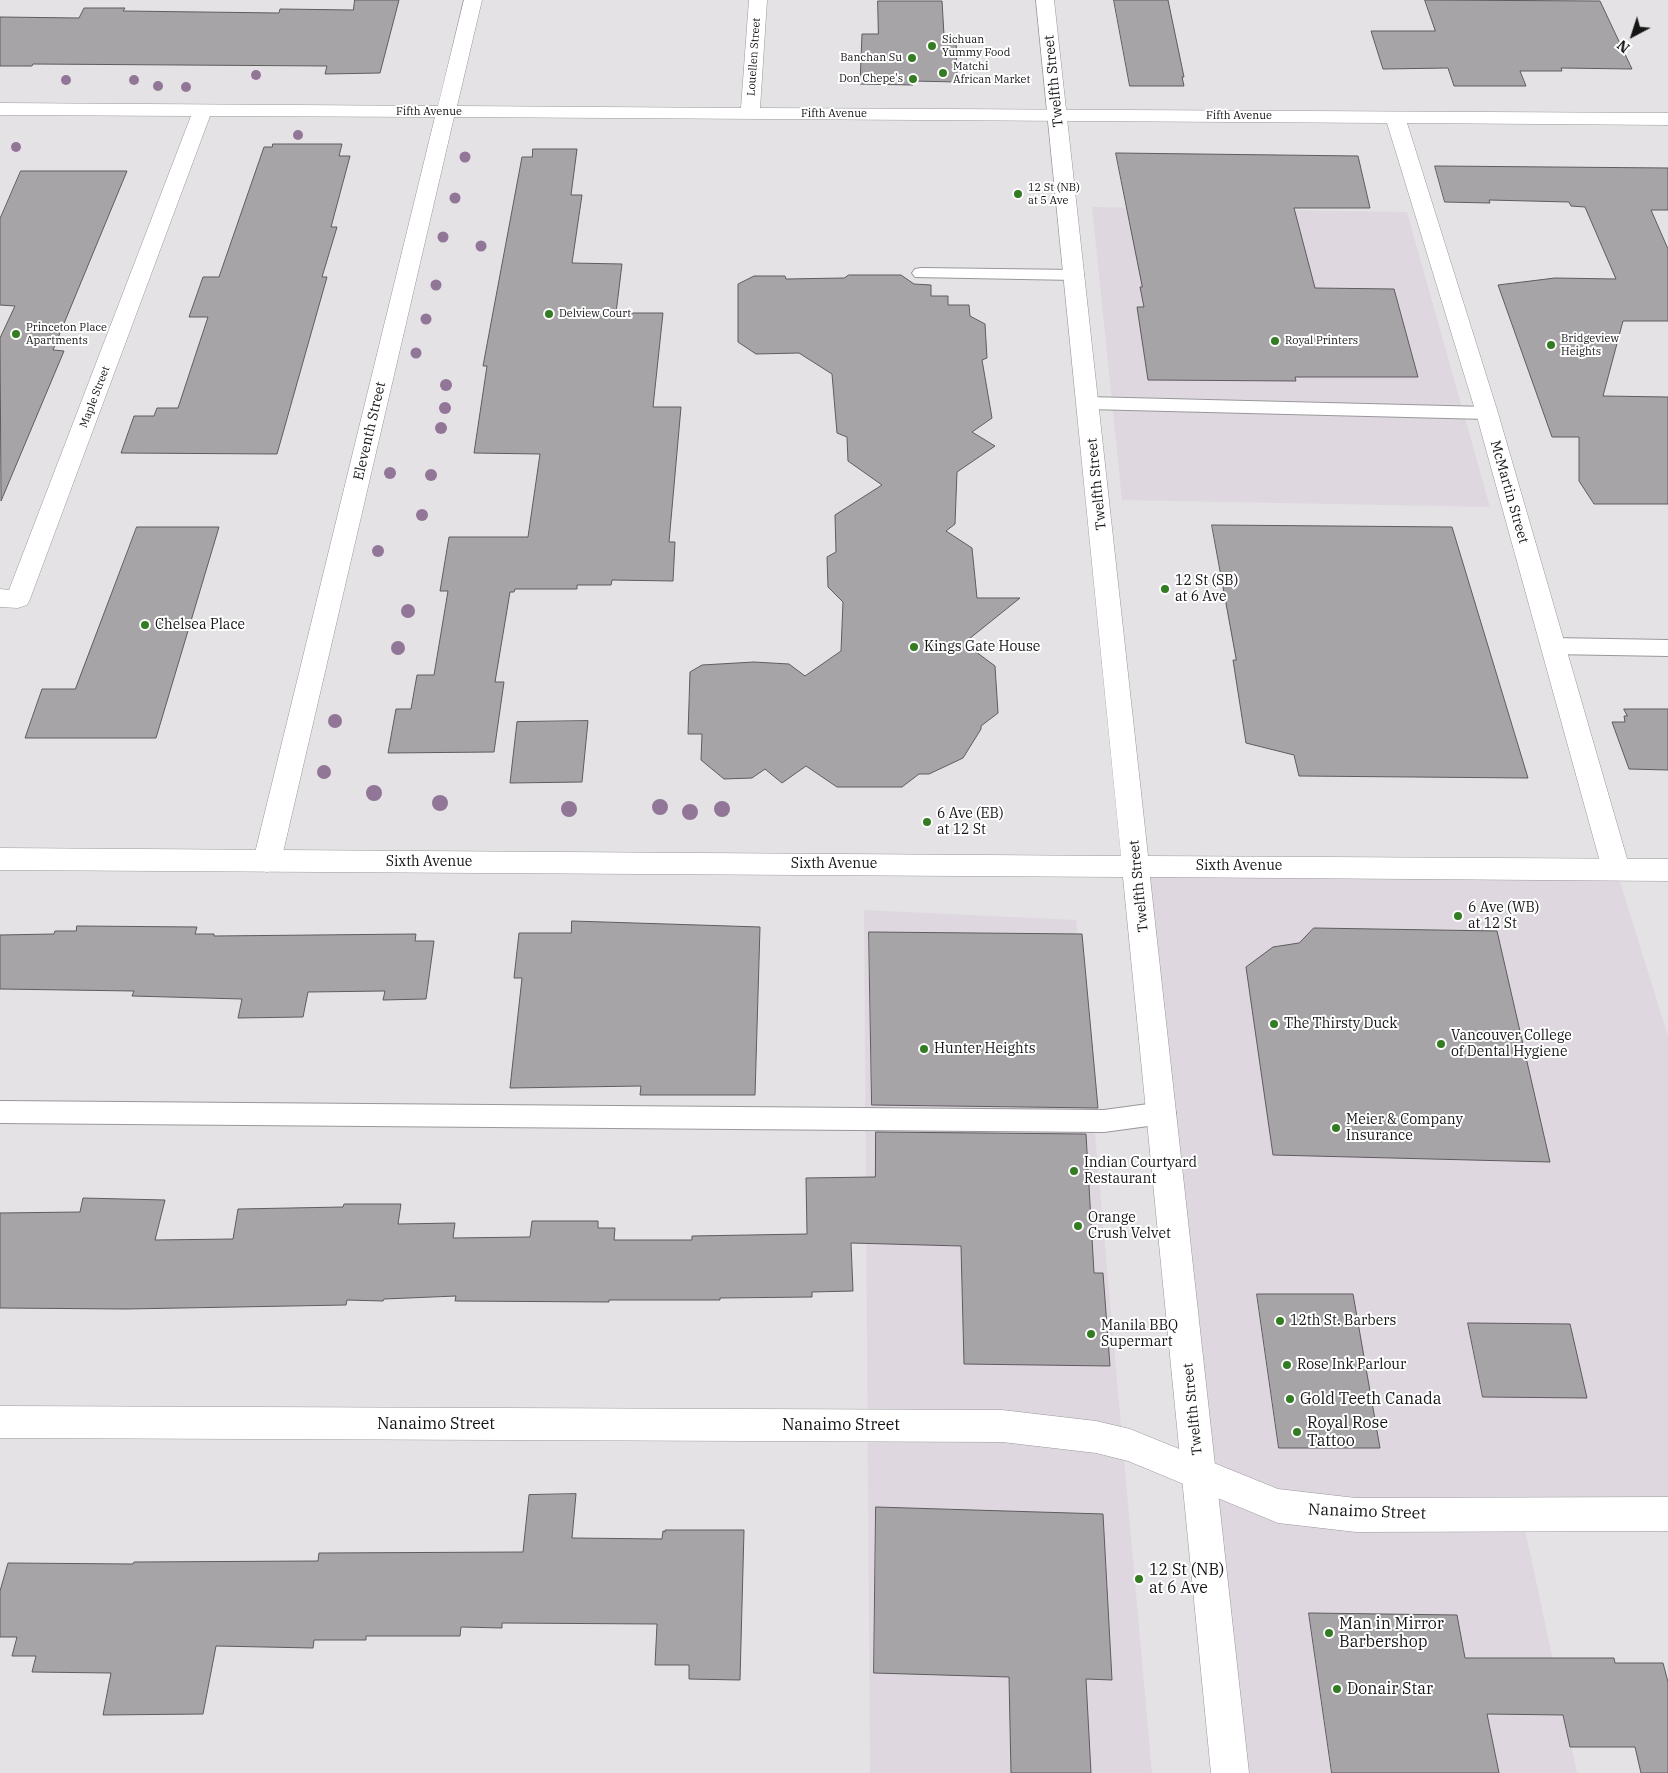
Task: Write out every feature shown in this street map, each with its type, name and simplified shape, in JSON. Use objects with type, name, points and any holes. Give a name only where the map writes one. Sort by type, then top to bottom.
[{"type":"street","name":"Eleventh Street","points":[[267,862],[473,0]]},
{"type":"street","name":"Louellen Street","points":[[750,113],[758,0]]},
{"type":"street","name":"Twelfth Street","points":[[1045,0],[1163,1113],[1230,1773]]},
{"type":"street","name":"Fifth Avenue","points":[[0,109],[1668,119]]},
{"type":"street","name":"Maple Street","points":[[9,599],[203,110]]},
{"type":"street","name":"McMartin Street","points":[[1395,117],[1486,413],[1616,870]]},
{"type":"street","name":"Sixth Avenue","points":[[0,859],[1668,870]]},
{"type":"street","name":"Nanaimo Street","points":[[0,1422],[1002,1426],[1096,1437],[1130,1445],[1200,1476],[1278,1506],[1356,1515],[1668,1514]]},
{"type":"lane","points":[[921,273],[1075,275]]},
{"type":"lane","points":[[1088,403],[1486,413]]},
{"type":"lane","points":[[1552,646],[1668,648]]},
{"type":"lane","points":[[0,1112],[1096,1121],[1163,1113]]},
{"type":"shaded area","points":[[1092,207],[1407,212],[1490,507],[1122,500]]},
{"type":"shaded area","points":[[1137,865],[1616,869],[1668,1036],[1668,1514],[1522,1515],[1577,1773],[1230,1773]]},
{"type":"shaded area","points":[[864,910],[1076,920],[1152,1773],[870,1773]]},
{"type":"building","points":[[355,0],[399,0],[380,73],[325,74],[327,66],[33,64],[32,66],[0,66],[0,17],[79,18],[84,8],[125,8],[123,11],[279,13],[280,9],[353,10]]},
{"type":"building","points":[[1114,0],[1168,0],[1184,77],[1182,77],[1184,86],[1130,86]]},
{"type":"building","points":[[1425,0],[1600,1],[1632,69],[1561,68],[1562,71],[1520,71],[1526,86],[1454,86],[1448,68],[1383,69],[1371,31],[1435,31]]},
{"type":"building","name":"Banchan Su","points":[[878,1],[942,1],[944,35],[956,36],[957,82],[913,81],[913,85],[860,84],[862,34],[878,34]]},
{"type":"building","points":[[273,144],[342,144],[339,156],[350,156],[331,227],[337,227],[322,277],[327,277],[277,454],[121,453],[134,416],[154,416],[157,408],[178,408],[208,317],[189,317],[203,277],[219,277],[264,147],[272,147]]},
{"type":"building","points":[[533,149],[577,149],[571,195],[582,195],[572,263],[622,264],[616,313],[663,313],[653,407],[681,407],[669,542],[675,542],[673,581],[612,580],[611,585],[577,585],[577,589],[515,589],[514,592],[510,592],[495,682],[504,682],[494,752],[388,753],[396,709],[411,709],[417,675],[434,675],[448,591],[440,591],[449,537],[528,537],[540,454],[474,453],[487,366],[483,366],[522,157],[532,157]]},
{"type":"building","points":[[1116,153],[1358,156],[1370,208],[1294,208],[1315,288],[1394,289],[1418,377],[1295,377],[1296,381],[1148,380],[1137,307],[1144,307],[1140,287],[1142,287]]},
{"type":"building","points":[[1435,166],[1668,168],[1668,210],[1651,210],[1668,249],[1668,321],[1623,321],[1603,396],[1668,397],[1668,504],[1594,504],[1579,481],[1579,437],[1552,437],[1498,285],[1555,278],[1616,279],[1585,207],[1571,206],[1569,202],[1489,200],[1490,203],[1445,202]]},
{"type":"building","name":"Princeton Place Apartments","points":[[21,171],[127,171],[53,350],[64,351],[1,501],[0,338],[15,306],[0,305],[0,219]]},
{"type":"building","points":[[849,275],[901,275],[914,284],[931,285],[931,296],[948,296],[948,305],[969,305],[970,316],[985,324],[987,358],[982,360],[992,418],[972,432],[995,446],[957,472],[955,524],[946,531],[972,548],[977,598],[1020,598],[964,643],[995,666],[998,713],[981,726],[963,758],[929,774],[919,774],[902,787],[837,787],[806,766],[782,783],[765,769],[752,778],[724,779],[701,760],[702,734],[688,734],[690,672],[702,665],[754,662],[789,664],[805,676],[841,651],[843,602],[828,587],[827,557],[836,552],[835,515],[882,485],[848,461],[847,437],[837,433],[832,374],[799,353],[756,354],[738,342],[738,284],[754,276],[785,276],[786,279],[844,278]]},
{"type":"building","points":[[1212,525],[1452,527],[1528,778],[1299,776],[1294,755],[1246,743],[1233,660],[1236,660]]},
{"type":"building","name":"Chelsea Place","points":[[137,527],[219,527],[156,738],[25,738],[42,689],[75,689]]},
{"type":"building","points":[[1624,709],[1668,709],[1668,770],[1629,769],[1612,722],[1625,722],[1624,716],[1627,716]]},
{"type":"building","points":[[588,721],[582,782],[510,783],[517,722]]},
{"type":"building","points":[[572,921],[760,927],[755,1095],[640,1095],[641,1086],[510,1088],[522,978],[514,978],[519,933],[571,933]]},
{"type":"building","points":[[77,926],[197,927],[195,934],[214,934],[214,936],[416,934],[415,941],[434,941],[426,999],[383,1000],[385,991],[308,992],[303,1017],[238,1018],[242,999],[132,996],[134,991],[0,989],[0,935],[54,934],[55,931],[76,931]]},
{"type":"building","name":"Vancouver College of Dental Hygiene","points":[[1314,928],[1497,931],[1550,1162],[1273,1155],[1246,967],[1273,947],[1299,943]]},
{"type":"building","name":"Hunter Heights","points":[[869,932],[1082,934],[1098,1108],[872,1105]]},
{"type":"building","points":[[876,1132],[1086,1134],[1094,1273],[1103,1273],[1110,1366],[964,1364],[961,1246],[851,1243],[853,1291],[812,1292],[812,1297],[720,1298],[720,1300],[609,1300],[609,1302],[455,1301],[456,1296],[384,1299],[383,1301],[347,1300],[346,1305],[126,1309],[0,1308],[0,1213],[80,1212],[83,1198],[165,1200],[155,1240],[233,1239],[238,1209],[343,1207],[344,1204],[401,1204],[398,1224],[455,1223],[453,1238],[530,1237],[532,1221],[598,1221],[598,1228],[615,1228],[614,1240],[692,1240],[692,1236],[807,1234],[806,1178],[875,1177]]},
{"type":"building","points":[[1257,1294],[1353,1294],[1380,1448],[1279,1448]]},
{"type":"building","points":[[1468,1323],[1570,1324],[1587,1398],[1483,1397]]},
{"type":"building","points":[[576,1494],[572,1538],[662,1539],[663,1531],[665,1532],[665,1530],[744,1530],[740,1680],[689,1679],[689,1665],[655,1665],[657,1624],[502,1623],[502,1628],[461,1627],[460,1636],[366,1636],[366,1640],[314,1640],[313,1648],[216,1646],[203,1714],[103,1715],[111,1673],[32,1672],[36,1656],[12,1656],[17,1637],[0,1637],[0,1591],[8,1563],[133,1564],[134,1562],[318,1561],[319,1553],[523,1552],[529,1495]]},
{"type":"building","points":[[876,1507],[1103,1514],[1112,1680],[1086,1679],[1091,1773],[1011,1773],[1009,1677],[874,1673]]},
{"type":"building","points":[[1309,1613],[1457,1615],[1465,1658],[1614,1658],[1615,1663],[1663,1663],[1668,1682],[1668,1773],[1641,1773],[1635,1747],[1570,1747],[1563,1715],[1487,1714],[1499,1773],[1332,1773]]},
{"type":"place","name":"Sichuan Yummy Food","points":[[932,46]]},
{"type":"place","name":"Banchan Su","points":[[912,58]]},
{"type":"place","name":"Matchi African Market","points":[[943,73]]},
{"type":"place","name":"Don Chepe's","points":[[913,79]]},
{"type":"place","name":"12 St (NB) at 5 Ave","points":[[1018,194]]},
{"type":"place","name":"Delview Court","points":[[549,314]]},
{"type":"place","name":"Princeton Place Apartments","points":[[16,334]]},
{"type":"place","name":"Royal Printers","points":[[1275,341]]},
{"type":"place","name":"Bridgeview Heights","points":[[1551,345]]},
{"type":"place","name":"12 St (SB) at 6 Ave","points":[[1165,589]]},
{"type":"place","name":"Chelsea Place","points":[[145,625]]},
{"type":"place","name":"Kings Gate House","points":[[914,647]]},
{"type":"place","name":"6 Ave (EB) at 12 St","points":[[927,822]]},
{"type":"place","name":"6 Ave (WB) at 12 St","points":[[1458,916]]},
{"type":"place","name":"The Thirsty Duck","points":[[1274,1024]]},
{"type":"place","name":"Vancouver College of Dental Hygiene","points":[[1441,1044]]},
{"type":"place","name":"Hunter Heights","points":[[924,1049]]},
{"type":"place","name":"Meier & Company Insurance","points":[[1336,1128]]},
{"type":"place","name":"Indian Courtyard Restaurant","points":[[1074,1171]]},
{"type":"place","name":"Orange Crush Velvet","points":[[1078,1226]]},
{"type":"place","name":"12th St. Barbers","points":[[1280,1321]]},
{"type":"place","name":"Manila BBQ Supermart","points":[[1091,1334]]},
{"type":"place","name":"Rose Ink Parlour","points":[[1287,1365]]},
{"type":"place","name":"Gold Teeth Canada","points":[[1290,1399]]},
{"type":"place","name":"Royal Rose Tattoo","points":[[1297,1432]]},
{"type":"place","name":"12 St (NB) at 6 Ave","points":[[1139,1579]]},
{"type":"place","name":"Man in Mirror Barbershop","points":[[1329,1633]]},
{"type":"place","name":"Donair Star","points":[[1337,1689]]}]
